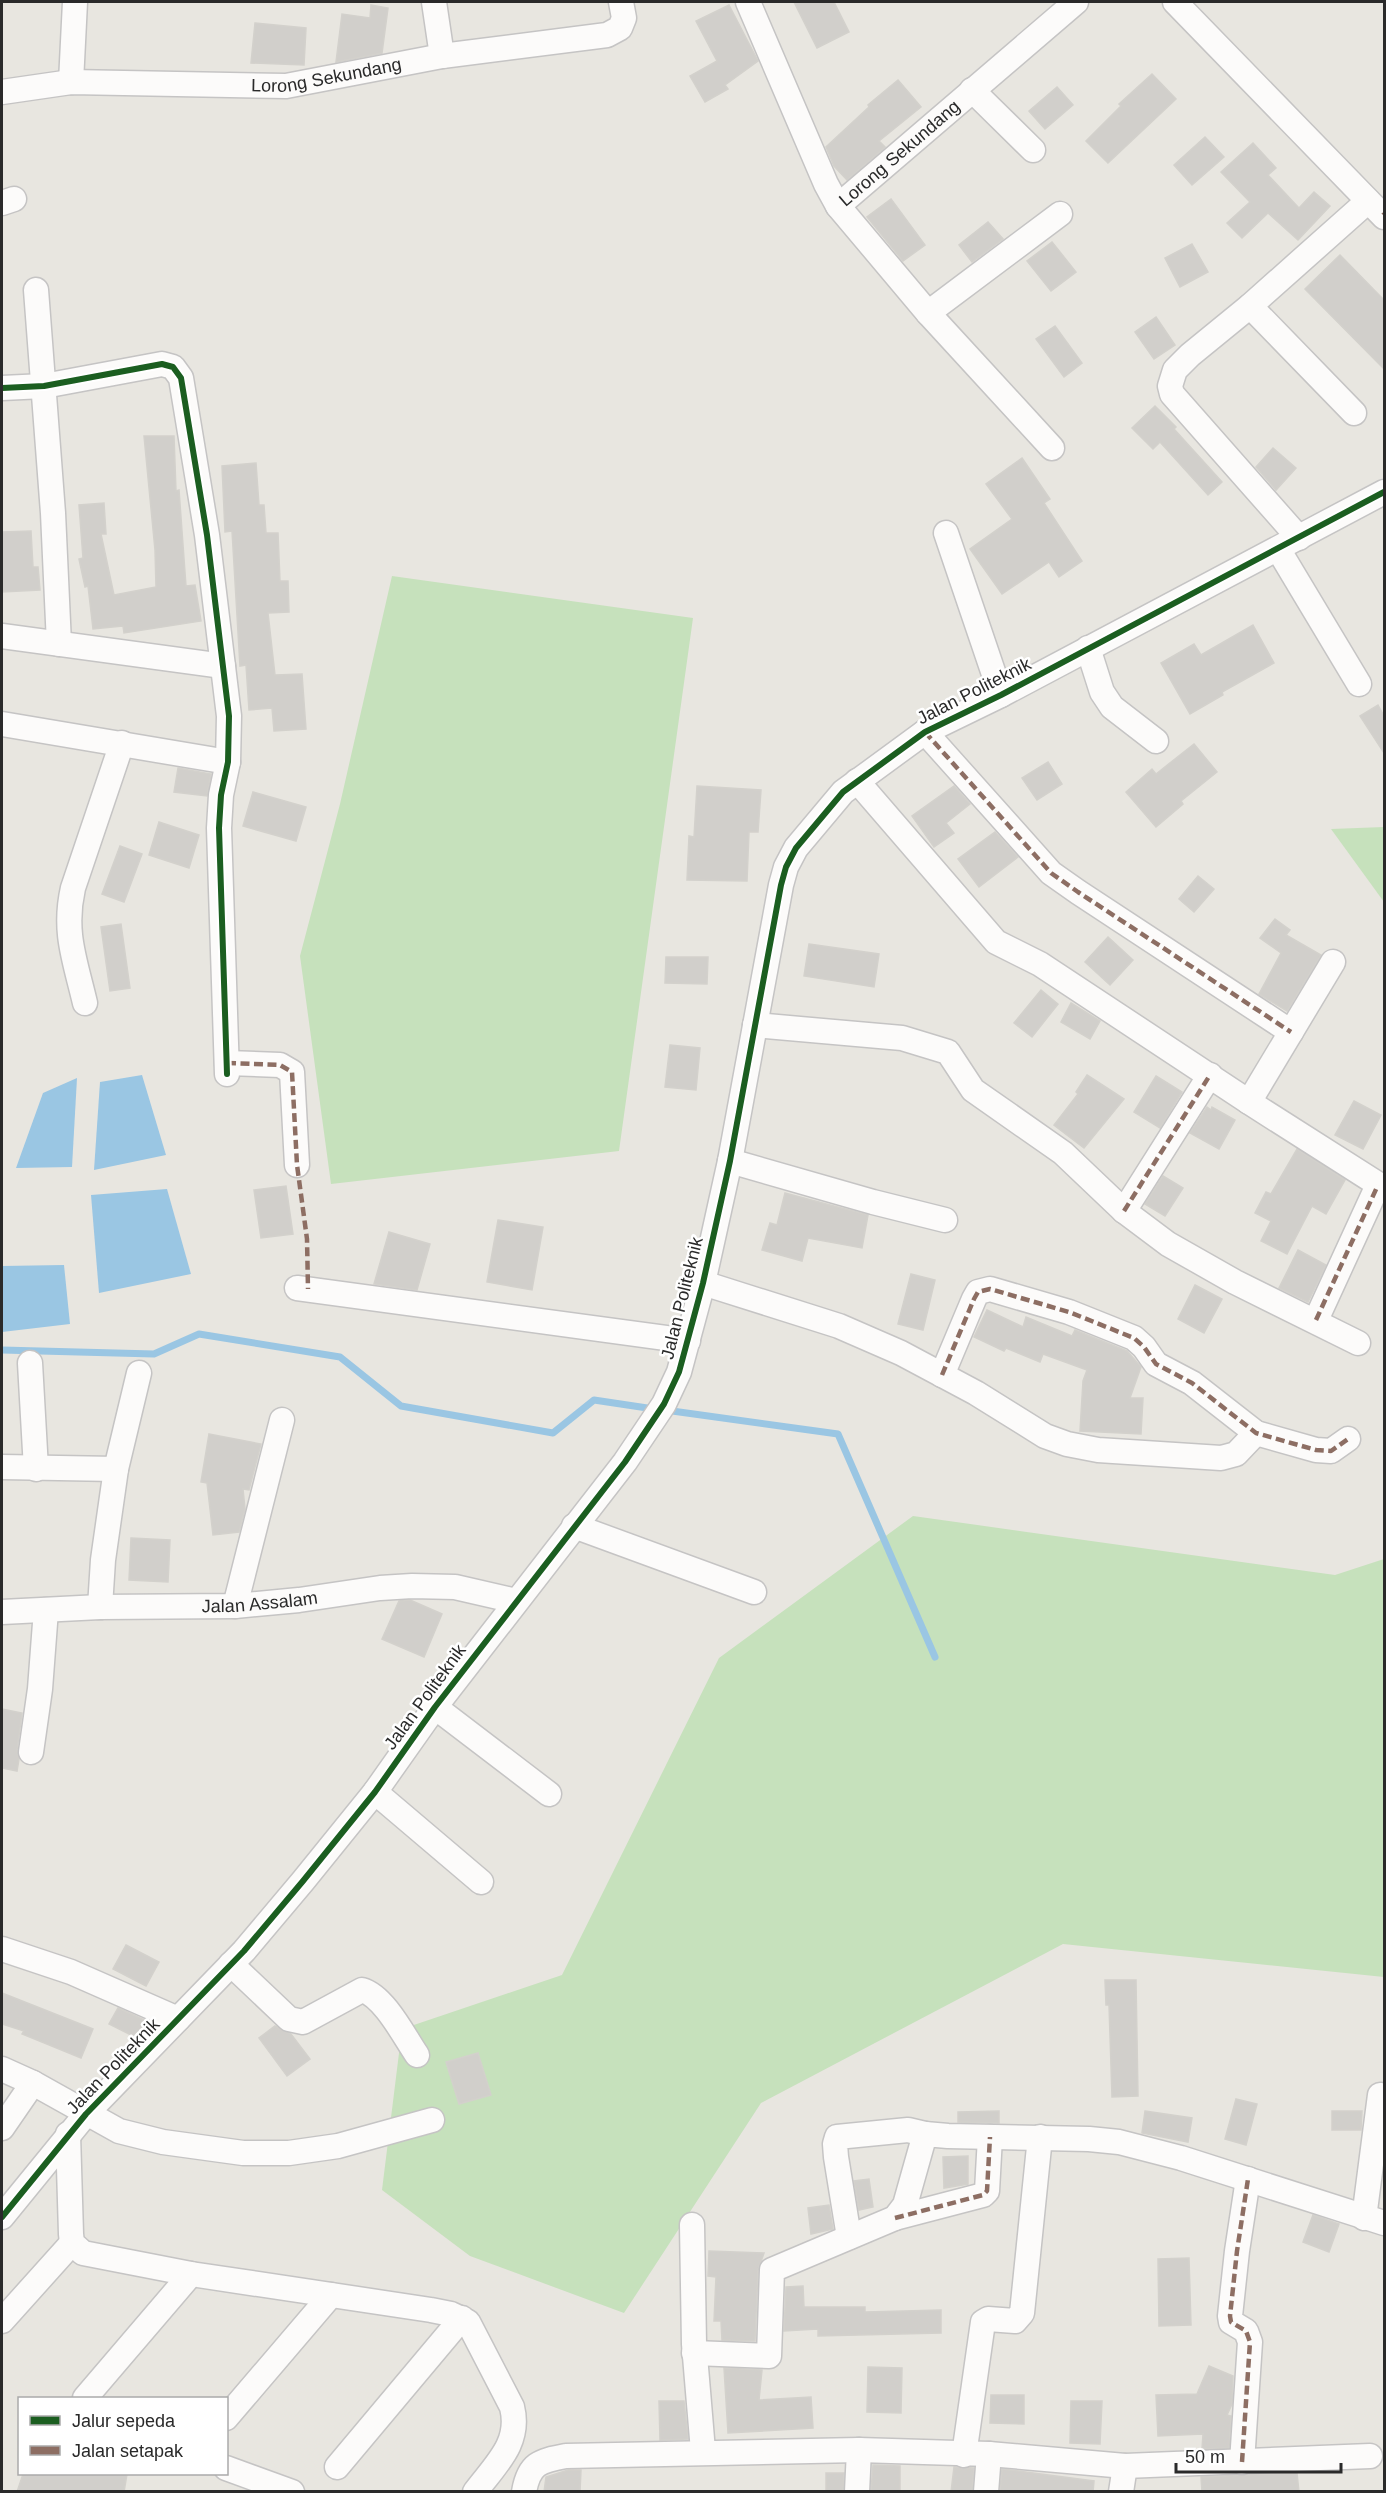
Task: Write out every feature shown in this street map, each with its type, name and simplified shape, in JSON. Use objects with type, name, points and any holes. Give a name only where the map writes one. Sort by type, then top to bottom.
[{"type":"street","points":[[70,82],[75,2]]},
{"type":"street","points":[[434,2],[442,56]]},
{"type":"street","name":"Lorong Sekundang","points":[[2,92],[70,82],[286,86],[442,56],[608,35],[620,28],[624,18],[621,2]]},
{"type":"street","name":"Lorong Sekundang","points":[[748,2],[826,184],[838,206],[1076,2]]},
{"type":"street","points":[[1176,2],[1380,212],[1250,306],[1190,355],[1175,370],[1170,386],[1172,394],[1288,544],[1359,684]]},
{"type":"street","points":[[972,90],[1034,150]]},
{"type":"street","points":[[838,206],[928,313],[1052,448]]},
{"type":"street","points":[[928,313],[1060,214]]},
{"type":"street","points":[[36,290],[60,644]]},
{"type":"street","points":[[1250,306],[1354,413]]},
{"type":"street","points":[[2,388],[44,386],[162,364],[173,367],[181,378],[207,535],[229,716],[228,762],[221,795],[219,828],[227,1068],[280,1065],[292,1072],[297,1165]]},
{"type":"street","name":"Jalan Politeknik","points":[[2,2217],[86,2114],[231,1965],[375,1792],[435,1707],[626,1462],[662,1409],[679,1372],[703,1283],[730,1161],[786,867],[796,849],[824,813],[857,781],[925,732],[1001,695],[1384,492]]},
{"type":"street","points":[[946,533],[1001,695]]},
{"type":"street","points":[[2,636],[223,666]]},
{"type":"street","points":[[1088,648],[1102,693],[1112,707],[1156,741]]},
{"type":"street","points":[[2,724],[228,762]]},
{"type":"street","points":[[925,732],[1052,873],[1291,1032]]},
{"type":"street","points":[[85,1003],[70,939],[68,911],[73,888],[122,743]]},
{"type":"street","points":[[857,781],[996,942],[1040,964],[1381,1186],[1316,1320]]},
{"type":"street","points":[[1249,1102],[1333,962]]},
{"type":"street","points":[[755,1025],[902,1038],[948,1052],[973,1090],[1063,1153],[1124,1211],[1168,1245],[1235,1282],[1316,1320],[1358,1343]]},
{"type":"street","points":[[1124,1211],[1210,1075]]},
{"type":"street","points":[[730,1161],[945,1220]]},
{"type":"street","points":[[703,1283],[839,1326],[900,1353],[976,1393],[1045,1436],[1066,1444],[1098,1450],[1221,1458],[1236,1454],[1256,1433]]},
{"type":"street","points":[[297,1288],[688,1341]]},
{"type":"street","points":[[942,1375],[974,1299],[978,1292],[990,1289],[1069,1312],[1134,1338],[1144,1347],[1156,1364],[1192,1383],[1256,1433],[1316,1450],[1331,1451],[1348,1439]]},
{"type":"street","points":[[30,1363],[36,1469]]},
{"type":"street","points":[[99,1607],[104,1550],[116,1469],[139,1373]]},
{"type":"street","points":[[235,1606],[282,1420]]},
{"type":"street","points":[[2,1467],[116,1469]]},
{"type":"street","points":[[574,1527],[754,1592]]},
{"type":"street","name":"Jalan Assalam","points":[[2,1612],[99,1607],[235,1606],[412,1586],[455,1587],[516,1601]]},
{"type":"street","points":[[31,1752],[40,1689],[46,1610]]},
{"type":"street","points":[[435,1707],[549,1794]]},
{"type":"street","points":[[375,1792],[482,1882]]},
{"type":"street","points":[[2,1949],[71,1972],[178,2019]]},
{"type":"street","points":[[231,1965],[289,2019],[296,2021],[303,2022],[319,2015],[362,1990],[370,1993],[380,2001],[417,2055]]},
{"type":"street","points":[[2,2069],[33,2083],[119,2131],[141,2138],[243,2153],[289,2153],[338,2146],[432,2120]]},
{"type":"street","points":[[2,2128],[33,2083]]},
{"type":"street","points":[[849,2237],[836,2157],[837,2137],[908,2130],[925,2134],[1119,2142],[1181,2158],[1374,2221],[1380,2095]]},
{"type":"street","points":[[68,2134],[72,2243],[78,2250],[89,2255],[191,2274],[431,2310],[462,2318],[472,2327],[512,2406],[515,2419],[515,2431],[504,2453],[475,2492]]},
{"type":"street","points":[[895,2218],[905,2205],[925,2134]]},
{"type":"street","points":[[694,2353],[769,2356],[772,2270],[895,2218],[983,2195],[987,2191],[990,2137]]},
{"type":"street","points":[[964,2455],[983,2322],[988,2319],[1015,2321],[1022,2313],[1040,2137]]},
{"type":"street","points":[[1242,2462],[1251,2342],[1246,2331],[1231,2322],[1230,2316],[1248,2179]]},
{"type":"street","points":[[692,2225],[694,2353],[703,2451]]},
{"type":"street","points":[[2,2321],[72,2243]]},
{"type":"street","points":[[86,2397],[191,2274]]},
{"type":"street","points":[[228,2416],[331,2295]]},
{"type":"street","points":[[338,2467],[462,2318]]},
{"type":"street","points":[[857,2492],[859,2450]]},
{"type":"street","points":[[524,2492],[530,2472],[537,2464],[566,2456],[703,2451],[859,2450],[989,2454],[1125,2466],[1370,2456]]},
{"type":"street","points":[[986,2492],[989,2454]]},
{"type":"street","points":[[1121,2492],[1125,2466]]},
{"type":"street","points":[[228,2469],[292,2492]]},
{"type":"green space","points":[[392,576],[693,618],[619,1151],[331,1184],[300,956],[340,804]]},
{"type":"green space","points":[[1384,827],[1384,902],[1331,829]]},
{"type":"green space","points":[[913,1516],[1335,1575],[1384,1559],[1384,1977],[1063,1944],[761,2103],[624,2313],[470,2256],[382,2190],[402,2029],[562,1975],[719,1658]]},
{"type":"water","points":[[142,1075],[166,1155],[94,1170],[100,1082]]},
{"type":"water","points":[[77,1078],[72,1167],[16,1168],[43,1093]]},
{"type":"water","points":[[167,1189],[191,1274],[99,1293],[91,1195]]},
{"type":"water","points":[[64,1265],[70,1324],[2,1332],[2,1266]]},
{"type":"building","points":[[794,2],[834,2],[849,32],[817,48]]},
{"type":"building","points":[[371,5],[388,8],[382,53],[336,62],[342,14],[370,18]]},
{"type":"building","points":[[729,5],[758,61],[725,85],[728,89],[705,102],[690,76],[717,61],[696,21]]},
{"type":"building","points":[[255,23],[306,28],[304,65],[251,63]]},
{"type":"building","points":[[1152,74],[1176,99],[1108,163],[1086,141],[1121,106],[1119,104]]},
{"type":"building","points":[[898,80],[921,107],[879,141],[885,147],[847,180],[834,166],[826,147],[869,107],[868,105]]},
{"type":"building","points":[[1057,87],[1073,105],[1045,129],[1029,111]]},
{"type":"building","points":[[1205,137],[1224,157],[1192,185],[1174,165]]},
{"type":"building","points":[[1253,143],[1276,168],[1268,175],[1299,208],[1314,192],[1330,206],[1298,240],[1268,213],[1242,238],[1227,223],[1250,202],[1221,172]]},
{"type":"building","points":[[891,199],[925,245],[903,261],[867,217]]},
{"type":"building","points":[[988,222],[1003,239],[972,262],[959,245]]},
{"type":"building","points":[[1052,242],[1076,272],[1051,291],[1027,261]]},
{"type":"building","points":[[1192,244],[1208,272],[1180,287],[1165,258]]},
{"type":"building","points":[[1340,255],[1384,300],[1384,369],[1305,289]]},
{"type":"building","points":[[1156,317],[1175,345],[1154,359],[1135,332]]},
{"type":"building","points":[[1055,326],[1082,363],[1064,377],[1036,339]]},
{"type":"building","points":[[1155,406],[1176,427],[1174,429],[1222,482],[1208,495],[1160,442],[1153,449],[1132,428]]},
{"type":"building","points":[[144,436],[174,436],[176,491],[179,490],[186,586],[195,585],[201,621],[124,633],[123,626],[93,629],[88,586],[85,587],[79,559],[83,558],[79,505],[104,503],[106,534],[101,534],[114,595],[156,587],[155,550]]},
{"type":"building","points":[[1273,448],[1296,468],[1276,490],[1256,467]]},
{"type":"building","points":[[1022,458],[1050,499],[1044,503],[1082,561],[1059,577],[1049,562],[1002,594],[970,549],[1012,519],[986,484]]},
{"type":"building","points":[[256,463],[259,505],[264,505],[266,533],[278,533],[280,581],[288,581],[289,612],[268,613],[275,675],[302,674],[306,729],[274,731],[272,708],[249,710],[246,665],[240,666],[232,531],[225,532],[222,466]]},
{"type":"building","points":[[31,531],[33,567],[38,567],[40,590],[2,592],[2,532]]},
{"type":"building","points":[[1253,625],[1274,663],[1222,692],[1223,695],[1190,714],[1161,663],[1194,644],[1201,655]]},
{"type":"building","points":[[1378,705],[1384,716],[1384,753],[1360,716]]},
{"type":"building","points":[[1194,744],[1217,772],[1181,801],[1183,804],[1156,827],[1126,792],[1152,769],[1156,774]]},
{"type":"building","points":[[1048,762],[1062,784],[1037,800],[1022,778]]},
{"type":"building","points":[[178,768],[211,774],[207,796],[174,792]]},
{"type":"building","points":[[697,786],[761,790],[758,832],[749,832],[747,881],[687,880],[689,836],[694,837]]},
{"type":"building","points":[[954,786],[970,804],[946,823],[954,833],[934,847],[912,816]]},
{"type":"building","points":[[253,792],[306,807],[296,841],[243,826]]},
{"type":"building","points":[[159,822],[199,835],[189,868],[149,855]]},
{"type":"building","points":[[995,832],[1018,857],[979,887],[958,859]]},
{"type":"building","points":[[120,846],[142,854],[124,902],[102,894]]},
{"type":"building","points":[[1198,876],[1214,889],[1194,912],[1179,899]]},
{"type":"building","points":[[1275,919],[1290,930],[1286,935],[1321,955],[1287,1011],[1259,994],[1281,953],[1260,938]]},
{"type":"building","points":[[121,924],[130,988],[110,991],[101,927]]},
{"type":"building","points":[[1108,937],[1133,960],[1110,985],[1085,962]]},
{"type":"building","points":[[809,944],[879,954],[874,987],[804,976]]},
{"type":"building","points":[[666,957],[708,957],[707,984],[665,983]]},
{"type":"building","points":[[1041,990],[1058,1004],[1032,1037],[1014,1023]]},
{"type":"building","points":[[1071,1003],[1100,1021],[1090,1039],[1061,1022]]},
{"type":"building","points":[[670,1045],[700,1048],[696,1090],[665,1087]]},
{"type":"building","points":[[1087,1075],[1124,1099],[1084,1148],[1054,1125],[1078,1094],[1076,1092]]},
{"type":"building","points":[[1156,1076],[1182,1092],[1160,1128],[1134,1112]]},
{"type":"building","points":[[1354,1101],[1381,1115],[1363,1149],[1335,1135]]},
{"type":"building","points":[[1207,1107],[1211,1110],[1212,1107],[1235,1120],[1219,1149],[1190,1133]]},
{"type":"building","points":[[1297,1149],[1345,1180],[1326,1214],[1312,1206],[1287,1254],[1261,1241],[1271,1221],[1255,1213],[1266,1192],[1271,1194]]},
{"type":"building","points":[[1163,1176],[1183,1188],[1165,1216],[1145,1204]]},
{"type":"building","points":[[286,1186],[293,1234],[261,1238],[254,1190]]},
{"type":"building","points":[[785,1193],[868,1215],[862,1248],[808,1238],[802,1261],[762,1250],[770,1223],[777,1225]]},
{"type":"building","points":[[498,1220],[543,1227],[532,1290],[487,1282]]},
{"type":"building","points":[[389,1232],[430,1244],[417,1290],[374,1284]]},
{"type":"building","points":[[1298,1250],[1326,1265],[1308,1302],[1279,1288]]},
{"type":"building","points":[[911,1274],[935,1280],[923,1330],[898,1324]]},
{"type":"building","points":[[1195,1285],[1222,1299],[1204,1333],[1178,1319]]},
{"type":"building","points":[[987,1310],[1023,1327],[1026,1317],[1072,1336],[1075,1330],[1127,1351],[1141,1367],[1130,1398],[1143,1398],[1141,1434],[1080,1431],[1083,1381],[1087,1370],[1043,1354],[1040,1362],[1006,1348],[1004,1351],[974,1337]]},
{"type":"building","points":[[209,1434],[261,1444],[249,1490],[243,1489],[245,1509],[239,1532],[213,1535],[207,1483],[201,1482]]},
{"type":"building","points":[[131,1538],[170,1540],[168,1582],[129,1580]]},
{"type":"building","points":[[410,1600],[442,1614],[424,1657],[382,1639],[399,1601]]},
{"type":"building","points":[[2,1709],[22,1713],[17,1750],[19,1759],[17,1771],[2,1768]]},
{"type":"building","points":[[126,1945],[159,1962],[146,1986],[113,1969]]},
{"type":"building","points":[[1105,1980],[1136,1980],[1138,2096],[1112,2097],[1109,2005],[1106,2005]]},
{"type":"building","points":[[2,1993],[93,2029],[81,2058],[22,2034],[24,2031],[2,2024]]},
{"type":"building","points":[[118,2008],[149,2022],[139,2039],[109,2024]]},
{"type":"building","points":[[275,2026],[291,2034],[310,2059],[287,2076],[259,2038]]},
{"type":"building","points":[[478,2053],[491,2095],[459,2104],[446,2062]]},
{"type":"building","points":[[1236,2099],[1257,2104],[1246,2145],[1225,2139]]},
{"type":"building","points":[[999,2111],[999,2123],[958,2122],[958,2112]]},
{"type":"building","points":[[1145,2111],[1192,2118],[1188,2142],[1142,2133]]},
{"type":"building","points":[[1332,2111],[1362,2111],[1361,2130],[1332,2130]]},
{"type":"building","points":[[968,2156],[968,2184],[944,2188],[943,2157]]},
{"type":"building","points":[[869,2179],[873,2207],[859,2210],[854,2181]]},
{"type":"building","points":[[829,2205],[833,2229],[811,2234],[808,2208]]},
{"type":"building","points":[[1313,2215],[1339,2224],[1329,2252],[1303,2242]]},
{"type":"building","points":[[709,2251],[764,2253],[758,2270],[755,2341],[722,2340],[721,2321],[714,2321],[716,2277],[708,2276]]},
{"type":"building","points":[[1189,2258],[1191,2325],[1159,2326],[1158,2259]]},
{"type":"building","points":[[803,2286],[804,2307],[865,2307],[865,2312],[941,2310],[941,2333],[818,2336],[818,2329],[784,2331],[786,2287]]},
{"type":"building","points":[[1209,2366],[1233,2376],[1232,2404],[1227,2415],[1231,2416],[1229,2448],[1202,2449],[1203,2434],[1158,2436],[1156,2395],[1197,2394]]},
{"type":"building","points":[[868,2367],[902,2368],[901,2413],[867,2412]]},
{"type":"building","points":[[724,2368],[762,2370],[759,2400],[811,2397],[813,2428],[728,2433]]},
{"type":"building","points":[[991,2395],[1024,2395],[1024,2424],[990,2423]]},
{"type":"building","points":[[659,2401],[684,2401],[688,2439],[660,2440]]},
{"type":"building","points":[[1071,2401],[1102,2401],[1100,2444],[1070,2443]]},
{"type":"building","points":[[873,2465],[900,2466],[900,2492],[871,2492]]},
{"type":"building","points":[[954,2467],[974,2468],[972,2492],[951,2492]]},
{"type":"building","points":[[1002,2469],[1094,2481],[1093,2492],[1000,2492]]},
{"type":"building","points":[[568,2470],[581,2470],[580,2492],[544,2492],[546,2477]]},
{"type":"building","points":[[826,2473],[844,2473],[843,2492],[826,2492]]},
{"type":"building","points":[[1297,2473],[1299,2492],[1202,2492],[1201,2477]]},
{"type":"building","points":[[23,2475],[127,2475],[124,2492],[17,2492]]},
{"type":"waterway","points":[[2,1350],[154,1354],[199,1334],[340,1357],[401,1406],[553,1433],[594,1400],[654,1409]]},
{"type":"waterway","points":[[665,1410],[838,1434],[935,1657]]},
{"type":"marked path","points":[[925,732],[1051,873],[1291,1032]]},
{"type":"marked path","points":[[227,1063],[280,1065],[292,1072],[297,1165],[307,1239],[308,1289]]},
{"type":"marked path","points":[[1124,1211],[1210,1075]]},
{"type":"marked path","points":[[1316,1320],[1378,1185]]},
{"type":"marked path","points":[[942,1375],[974,1299],[978,1292],[990,1289],[1069,1312],[1134,1338],[1144,1347],[1156,1364],[1192,1383],[1256,1433],[1316,1450],[1331,1451],[1348,1439]]},
{"type":"marked path","points":[[895,2218],[983,2195],[987,2191],[990,2137]]},
{"type":"marked path","points":[[1242,2462],[1250,2342],[1246,2331],[1231,2322],[1230,2316],[1248,2179]]},
{"type":"cycle path","points":[[2,388],[44,386],[162,364],[173,367],[181,378],[207,535],[229,716],[228,762],[221,795],[219,828],[227,1074]]},
{"type":"cycle path","points":[[2,2217],[86,2114],[244,1951],[303,1881],[375,1792],[435,1707],[625,1462],[664,1404],[679,1372],[703,1283],[730,1161],[781,885],[786,867],[796,848],[843,792],[925,732],[1001,695],[1384,492]]}]
